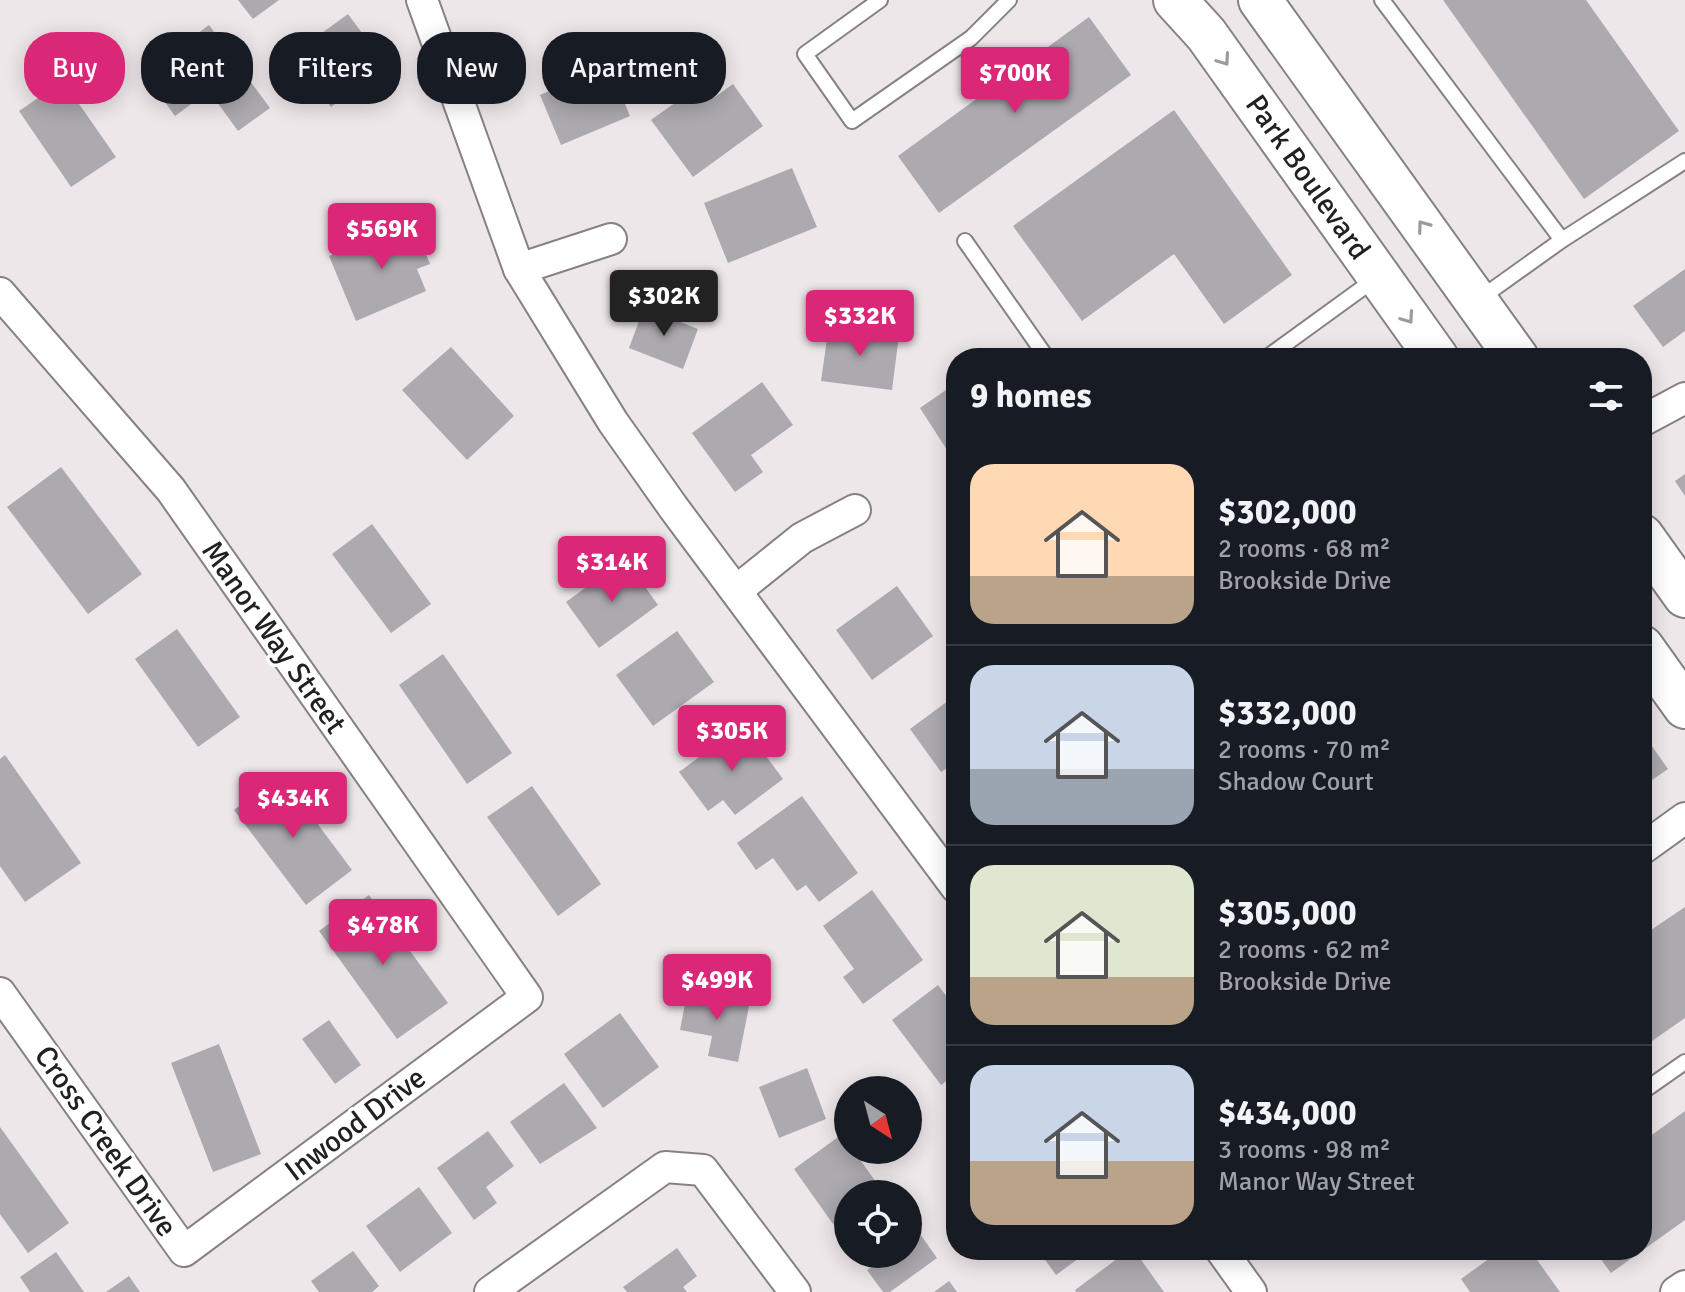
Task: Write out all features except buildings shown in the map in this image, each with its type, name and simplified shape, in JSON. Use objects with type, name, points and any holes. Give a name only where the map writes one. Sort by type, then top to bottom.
[{"type":"main road","points":[[1260,0],[1510,348]]},
{"type":"main road","name":"Park Boulevard","points":[[1196,7],[1430,348]]},
{"type":"main road","points":[[1652,550],[1685,596]]},
{"type":"main road","points":[[1652,661],[1685,707]]},
{"type":"street","points":[[422,0],[519,269],[613,422],[946,874]]},
{"type":"street","points":[[519,269],[611,239]]},
{"type":"street","name":"Manor Way Street","points":[[0,293],[171,490],[527,997]]},
{"type":"street","points":[[1652,416],[1685,398]]},
{"type":"street","points":[[736,591],[802,538],[855,510]]},
{"type":"street","points":[[1652,842],[1685,818]]},
{"type":"street","name":"Cross Creek Drive","points":[[0,993],[184,1251]]},
{"type":"street","name":"Inwood Drive","points":[[184,1251],[527,997]]},
{"type":"street","points":[[490,1292],[665,1167],[703,1170],[795,1292]]},
{"type":"street","points":[[1228,1260],[1251,1292]]},
{"type":"street","points":[[1676,1292],[1685,1286]]},
{"type":"lane","points":[[880,0],[805,54],[852,121],[971,38],[1009,0]]},
{"type":"lane","points":[[1382,0],[1562,240]]},
{"type":"lane","points":[[1477,300],[1562,240],[1685,161]]},
{"type":"lane","points":[[965,241],[1040,348]]},
{"type":"lane","points":[[1280,348],[1379,277]]},
{"type":"lane","points":[[1652,1085],[1685,1062]]}]
